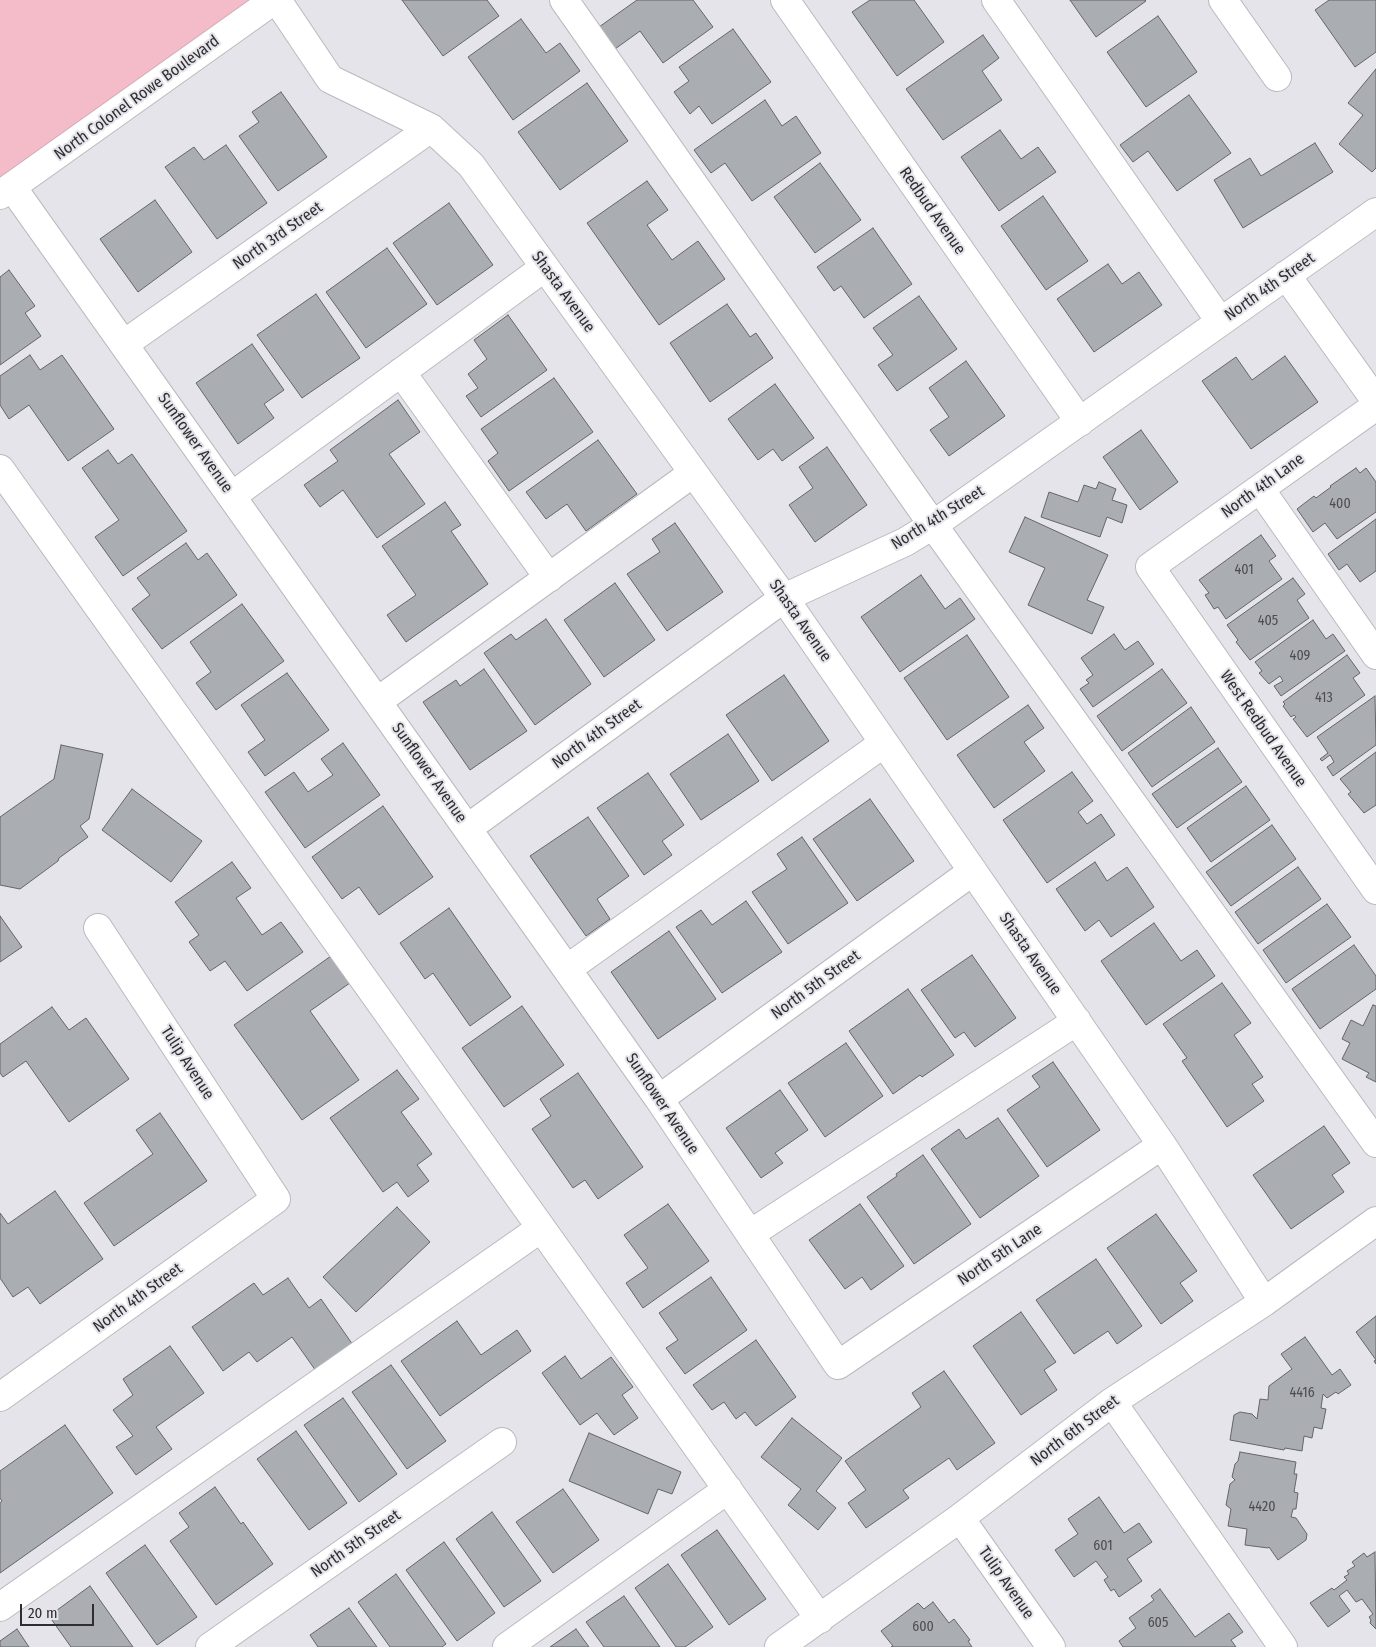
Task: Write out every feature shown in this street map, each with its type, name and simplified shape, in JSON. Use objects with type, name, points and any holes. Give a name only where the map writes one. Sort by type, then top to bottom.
[{"type":"street","name":"Shasta Avenue","points":[[275,0],[330,79],[431,128],[471,165],[784,598],[1162,1145],[1264,1302]]},
{"type":"street","name":"North Colonel Rowe Boulevard","points":[[6,191],[275,0]]},
{"type":"street","points":[[564,0],[933,525],[1376,1143]]},
{"type":"street","name":"Redbud Avenue","points":[[785,0],[1080,422]]},
{"type":"street","points":[[996,0],[1220,321]]},
{"type":"street","points":[[1223,0],[1277,77]]},
{"type":"street","name":"North 3rd Street","points":[[124,344],[431,128]]},
{"type":"street","name":"Sunflower Avenue","points":[[6,191],[124,344],[378,701],[659,1099],[838,1365]]},
{"type":"street","name":"North 4th Street","points":[[468,828],[784,598],[905,542],[933,525],[1376,212]]},
{"type":"street","points":[[232,496],[545,267]]},
{"type":"street","points":[[1286,276],[1376,401]]},
{"type":"street","points":[[400,372],[549,578]]},
{"type":"street","name":"North 4th Lane","points":[[1150,567],[1376,406]]},
{"type":"street","points":[[0,469],[728,1489],[813,1632]]},
{"type":"street","points":[[378,701],[694,473]]},
{"type":"street","points":[[1260,489],[1376,655]]},
{"type":"street","name":"West Redbud Avenue","points":[[1150,567],[1376,890]]},
{"type":"street","points":[[567,969],[884,743]]},
{"type":"street","name":"North 5th Street","points":[[659,1099],[973,871]]},
{"type":"street","name":"Tulip Avenue","points":[[98,928],[276,1199]]},
{"type":"street","points":[[750,1234],[1077,1021]]},
{"type":"street","name":"North 5th Lane","points":[[838,1365],[1162,1145]]},
{"type":"street","name":"North 4th Street","points":[[0,1397],[276,1199]]},
{"type":"street","name":"North 6th Street","points":[[779,1647],[813,1632],[1112,1402],[1264,1302],[1376,1221]]},
{"type":"street","points":[[0,1606],[542,1228]]},
{"type":"street","points":[[1112,1402],[1283,1647]]},
{"type":"street","name":"North 5th Street","points":[[210,1647],[502,1442]]},
{"type":"street","points":[[507,1647],[728,1489]]},
{"type":"street","name":"Tulip Avenue","points":[[960,1518],[1051,1647]]},
{"type":"shaded area","points":[[0,0],[273,0],[0,192]]},
{"type":"building","points":[[402,0],[487,0],[499,16],[443,56]]},
{"type":"building","points":[[637,0],[693,0],[713,27],[663,63],[640,31],[615,49],[599,27]]},
{"type":"building","points":[[870,0],[914,0],[944,42],[897,76],[852,12]]},
{"type":"building","points":[[1070,0],[1145,0],[1146,1],[1096,37]]},
{"type":"building","points":[[1329,0],[1376,0],[1376,52],[1355,67],[1315,10]]},
{"type":"building","points":[[1158,16],[1197,72],[1146,107],[1107,52]]},
{"type":"building","points":[[521,19],[546,53],[560,43],[580,71],[513,120],[468,57]]},
{"type":"building","points":[[733,29],[771,82],[712,124],[699,106],[690,114],[674,92],[689,81],[679,67]]},
{"type":"building","points":[[983,35],[999,58],[982,71],[1002,100],[943,140],[906,89]]},
{"type":"building","points":[[1376,69],[1376,168],[1372,172],[1339,144],[1363,115],[1348,103]]},
{"type":"building","points":[[587,83],[628,141],[560,190],[518,132]]},
{"type":"building","points":[[281,92],[327,157],[278,191],[239,136],[259,122],[252,112]]},
{"type":"building","points":[[1189,95],[1231,153],[1177,191],[1148,151],[1133,162],[1120,145]]},
{"type":"building","points":[[765,100],[782,126],[796,116],[821,153],[752,201],[725,163],[711,173],[694,150]]},
{"type":"building","points":[[1000,130],[1021,159],[1038,147],[1056,172],[999,211],[961,157]]},
{"type":"building","points":[[1315,143],[1333,172],[1243,228],[1214,180],[1250,158],[1261,176]]},
{"type":"building","points":[[226,145],[267,203],[217,239],[165,167],[194,147],[204,160]]},
{"type":"building","points":[[820,163],[861,220],[815,253],[774,197]]},
{"type":"building","points":[[647,181],[668,210],[647,225],[672,260],[698,241],[725,279],[659,325],[587,223]]},
{"type":"building","points":[[1043,196],[1088,261],[1046,290],[1001,226]]},
{"type":"building","points":[[155,200],[192,252],[138,292],[100,239]]},
{"type":"building","points":[[449,203],[493,265],[437,305],[393,243]]},
{"type":"building","points":[[873,228],[912,284],[864,318],[841,286],[834,291],[817,267]]},
{"type":"building","points":[[387,248],[427,304],[366,348],[326,292]]},
{"type":"building","points":[[1108,264],[1122,284],[1139,272],[1162,305],[1094,352],[1057,299]]},
{"type":"building","points":[[9,270],[35,306],[25,313],[41,336],[0,365],[0,277]]},
{"type":"building","points":[[316,294],[360,358],[302,398],[257,335]]},
{"type":"building","points":[[919,296],[957,349],[897,391],[878,365],[893,355],[873,328]]},
{"type":"building","points":[[727,304],[750,337],[756,333],[773,358],[710,402],[670,343]]},
{"type":"building","points":[[508,315],[547,370],[481,417],[466,396],[478,388],[468,374],[487,359],[474,340]]},
{"type":"building","points":[[252,344],[284,390],[264,404],[274,418],[238,444],[196,383]]},
{"type":"building","points":[[30,355],[40,370],[62,355],[114,429],[68,461],[29,405],[9,419],[0,405],[0,376]]},
{"type":"building","points":[[1285,356],[1318,402],[1251,449],[1202,381],[1236,357],[1252,380]]},
{"type":"building","points":[[966,361],[1005,416],[949,456],[930,430],[949,417],[929,388]]},
{"type":"building","points":[[554,378],[593,432],[509,491],[488,461],[498,453],[481,429]]},
{"type":"building","points":[[775,384],[814,438],[782,461],[773,449],[758,460],[728,419]]},
{"type":"building","points":[[398,400],[420,432],[389,454],[425,504],[377,538],[343,490],[320,507],[304,485],[338,461],[330,450]]},
{"type":"building","points":[[1141,430],[1178,482],[1140,510],[1103,457]]},
{"type":"building","points":[[598,440],[637,494],[586,531],[567,504],[546,519],[526,492]]},
{"type":"building","points":[[827,447],[867,505],[815,542],[789,505],[813,488],[799,467]]},
{"type":"building","points":[[108,450],[118,464],[132,454],[187,531],[123,576],[95,537],[119,520],[82,468]]},
{"type":"building","points":[[1356,468],[1360,473],[1366,468],[1376,482],[1376,512],[1337,539],[1325,523],[1313,532],[1297,509],[1314,496],[1316,498]]},
{"type":"building","points":[[1099,482],[1116,489],[1112,500],[1127,505],[1122,523],[1107,517],[1100,537],[1041,517],[1049,492],[1078,502],[1084,485],[1096,489]]},
{"type":"building","points":[[445,502],[461,525],[451,531],[488,584],[406,642],[387,615],[416,595],[382,546]]},
{"type":"building","points":[[1025,517],[1108,555],[1087,600],[1104,607],[1092,634],[1028,605],[1045,568],[1009,552]]},
{"type":"building","points":[[1376,519],[1376,571],[1360,582],[1347,564],[1339,570],[1328,554]]},
{"type":"building","points":[[675,523],[723,592],[667,631],[627,574],[660,552],[652,539]]},
{"type":"building","points":[[1261,535],[1276,556],[1269,561],[1282,579],[1226,619],[1218,607],[1214,609],[1205,595],[1209,593],[1199,580]]},
{"type":"building","points":[[186,543],[198,560],[207,553],[237,595],[162,649],[132,609],[150,595],[137,578]]},
{"type":"building","points":[[921,575],[945,609],[960,598],[975,619],[900,672],[861,617]]},
{"type":"building","points":[[1293,578],[1305,594],[1297,600],[1309,618],[1250,660],[1236,642],[1238,640],[1227,625]]},
{"type":"building","points":[[615,583],[655,640],[604,677],[564,620]]},
{"type":"building","points":[[242,604],[284,661],[216,710],[196,683],[211,672],[190,642]]},
{"type":"building","points":[[546,619],[591,684],[535,725],[484,653],[511,634],[516,640]]},
{"type":"building","points":[[1313,620],[1326,639],[1333,634],[1345,651],[1281,696],[1274,686],[1283,681],[1280,676],[1269,684],[1259,673],[1262,671],[1255,662]]},
{"type":"building","points":[[1114,634],[1125,650],[1138,641],[1154,664],[1093,707],[1080,689],[1089,683],[1086,680],[1093,675],[1081,658]]},
{"type":"building","points":[[967,635],[1009,697],[947,740],[904,678]]},
{"type":"building","points":[[1347,655],[1360,673],[1353,678],[1365,695],[1307,737],[1293,719],[1296,717],[1294,715],[1291,717],[1283,706],[1285,704],[1283,702]]},
{"type":"building","points":[[484,669],[527,731],[470,770],[423,702],[456,680],[460,686]]},
{"type":"building","points":[[1162,669],[1187,703],[1122,751],[1097,716]]},
{"type":"building","points":[[287,673],[329,730],[265,776],[248,752],[265,740],[241,705]]},
{"type":"building","points":[[784,675],[829,741],[772,781],[726,715]]},
{"type":"building","points":[[1375,696],[1376,745],[1333,776],[1327,767],[1334,762],[1330,755],[1322,761],[1320,759],[1328,753],[1317,737]]},
{"type":"building","points":[[1028,705],[1044,728],[1024,742],[1045,771],[994,808],[957,755]]},
{"type":"building","points":[[1191,707],[1215,742],[1152,787],[1128,753]]},
{"type":"building","points":[[728,734],[759,781],[701,820],[670,774]]},
{"type":"building","points":[[343,743],[380,795],[305,848],[265,792],[294,772],[308,792],[333,775],[321,759]]},
{"type":"building","points":[[61,745],[103,754],[89,819],[80,826],[88,837],[20,889],[0,885],[0,817],[54,779]]},
{"type":"building","points":[[1218,748],[1242,782],[1177,828],[1152,794]]},
{"type":"building","points":[[1376,752],[1376,805],[1364,813],[1348,794],[1351,792],[1340,779]]},
{"type":"building","points":[[1072,772],[1093,801],[1078,812],[1087,824],[1101,814],[1115,835],[1047,883],[1003,820]]},
{"type":"building","points":[[648,773],[684,825],[662,841],[672,855],[644,875],[597,808]]},
{"type":"building","points":[[1246,786],[1270,820],[1211,862],[1187,828]]},
{"type":"building","points":[[132,789],[202,841],[171,882],[102,830]]},
{"type":"building","points":[[870,799],[914,861],[857,901],[813,839]]},
{"type":"building","points":[[383,806],[433,877],[379,915],[359,887],[342,899],[312,857]]},
{"type":"building","points":[[588,817],[629,876],[597,899],[610,919],[586,936],[530,856]]},
{"type":"building","points":[[1272,825],[1296,859],[1231,906],[1206,872]]},
{"type":"building","points":[[802,837],[848,903],[788,944],[752,892],[787,869],[777,854]]},
{"type":"building","points":[[232,862],[251,888],[236,898],[262,935],[281,922],[303,952],[247,991],[225,961],[210,971],[189,942],[199,935],[175,902]]},
{"type":"building","points":[[1095,862],[1107,881],[1127,867],[1154,907],[1111,937],[1099,920],[1085,931],[1056,889]]},
{"type":"building","points":[[1298,867],[1321,899],[1258,944],[1235,912]]},
{"type":"building","points":[[746,901],[782,952],[722,993],[676,927],[701,910],[712,925]]},
{"type":"building","points":[[1327,904],[1351,937],[1286,983],[1263,950]]},
{"type":"building","points":[[449,908],[511,997],[470,1026],[433,973],[425,979],[400,943]]},
{"type":"building","points":[[0,916],[22,947],[0,962]]},
{"type":"building","points":[[1154,923],[1181,961],[1197,950],[1215,976],[1146,1025],[1101,961]]},
{"type":"building","points":[[669,931],[716,999],[658,1039],[611,972]]},
{"type":"building","points":[[1354,945],[1376,976],[1376,989],[1320,1029],[1292,989]]},
{"type":"building","points":[[338,951],[357,978],[310,1011],[359,1080],[302,1120],[234,1025]]},
{"type":"building","points":[[972,955],[1016,1018],[975,1047],[964,1032],[955,1038],[921,990]]},
{"type":"building","points":[[1222,983],[1251,1023],[1234,1035],[1263,1077],[1252,1084],[1264,1101],[1227,1127],[1182,1061],[1187,1058],[1163,1024]]},
{"type":"building","points":[[908,989],[954,1055],[893,1094],[849,1031]]},
{"type":"building","points":[[1373,1005],[1376,1006],[1376,1082],[1366,1077],[1369,1073],[1342,1059],[1350,1043],[1342,1039],[1351,1020],[1363,1026]]},
{"type":"building","points":[[522,1006],[564,1065],[504,1107],[462,1048]]},
{"type":"building","points":[[52,1007],[69,1030],[86,1018],[129,1079],[69,1122],[26,1061],[3,1077],[0,1073],[0,1044]]},
{"type":"building","points":[[846,1043],[883,1096],[825,1137],[788,1083]]},
{"type":"building","points":[[1053,1062],[1100,1130],[1047,1167],[1007,1110],[1040,1087],[1032,1076]]},
{"type":"building","points":[[397,1070],[419,1099],[401,1112],[432,1154],[417,1165],[429,1181],[408,1197],[397,1182],[383,1192],[330,1118]]},
{"type":"building","points":[[578,1073],[643,1167],[598,1199],[585,1180],[573,1188],[532,1129],[551,1116],[540,1099]]},
{"type":"building","points":[[780,1090],[808,1130],[775,1153],[783,1163],[761,1178],[726,1128]]},
{"type":"building","points":[[160,1113],[207,1181],[114,1246],[84,1203],[153,1154],[136,1130]]},
{"type":"building","points":[[998,1118],[1039,1176],[980,1218],[931,1149],[959,1129],[966,1139]]},
{"type":"building","points":[[1324,1126],[1350,1163],[1332,1175],[1344,1192],[1291,1229],[1253,1175]]},
{"type":"building","points":[[923,1155],[971,1224],[914,1264],[867,1197]]},
{"type":"building","points":[[55,1191],[103,1259],[40,1304],[28,1287],[13,1297],[0,1278],[0,1213],[8,1224]]},
{"type":"building","points":[[668,1204],[709,1261],[643,1308],[626,1283],[648,1268],[624,1235]]},
{"type":"building","points":[[860,1204],[904,1266],[871,1290],[862,1277],[845,1289],[809,1240]]},
{"type":"building","points":[[397,1207],[430,1242],[356,1312],[323,1277]]},
{"type":"building","points":[[1156,1214],[1197,1271],[1180,1283],[1193,1301],[1161,1324],[1107,1248]]},
{"type":"building","points":[[1096,1259],[1142,1326],[1117,1344],[1108,1331],[1074,1354],[1036,1300]]},
{"type":"building","points":[[711,1277],[747,1330],[685,1374],[666,1348],[678,1340],[659,1313]]},
{"type":"building","points":[[288,1278],[309,1308],[321,1299],[353,1345],[316,1371],[292,1337],[257,1362],[249,1352],[223,1371],[192,1327],[254,1283],[263,1295]]},
{"type":"building","points":[[1021,1312],[1056,1362],[1044,1370],[1057,1390],[1021,1415],[973,1346]]},
{"type":"building","points":[[1376,1316],[1376,1360],[1356,1332]]},
{"type":"building","points":[[457,1321],[481,1355],[517,1330],[531,1351],[440,1416],[401,1361]]},
{"type":"building","points":[[1305,1337],[1332,1375],[1340,1369],[1351,1385],[1338,1394],[1336,1392],[1327,1398],[1323,1394],[1321,1408],[1326,1409],[1322,1429],[1314,1427],[1312,1438],[1304,1436],[1302,1451],[1285,1448],[1284,1450],[1230,1440],[1234,1415],[1240,1412],[1252,1414],[1257,1419],[1260,1399],[1268,1400],[1269,1386],[1292,1369],[1281,1354]]},
{"type":"building","points":[[756,1340],[796,1397],[756,1426],[745,1412],[736,1419],[724,1402],[712,1410],[693,1385]]},
{"type":"building","points":[[170,1346],[204,1393],[156,1427],[172,1449],[136,1475],[116,1447],[133,1436],[113,1410],[133,1395],[123,1379]]},
{"type":"building","points":[[565,1356],[581,1379],[611,1357],[633,1387],[622,1395],[638,1418],[614,1435],[597,1413],[580,1425],[542,1373]]},
{"type":"building","points":[[391,1365],[446,1441],[407,1469],[352,1392]]},
{"type":"building","points":[[944,1371],[995,1443],[957,1470],[949,1458],[903,1490],[909,1498],[866,1528],[848,1503],[866,1490],[845,1461],[921,1407],[912,1393]]},
{"type":"building","points":[[343,1398],[397,1474],[359,1502],[304,1425]]},
{"type":"building","points":[[792,1418],[842,1458],[816,1491],[836,1508],[818,1530],[788,1505],[801,1489],[761,1457]]},
{"type":"building","points":[[65,1425],[113,1493],[0,1573],[0,1503],[2,1501],[0,1498],[0,1471]]},
{"type":"building","points":[[296,1431],[347,1503],[309,1530],[257,1459]]},
{"type":"building","points":[[589,1433],[681,1472],[672,1494],[658,1489],[648,1514],[569,1481]]},
{"type":"building","points":[[1240,1452],[1296,1462],[1294,1474],[1297,1474],[1294,1492],[1298,1493],[1296,1509],[1293,1509],[1291,1517],[1296,1518],[1307,1534],[1306,1540],[1278,1560],[1269,1547],[1245,1545],[1247,1529],[1228,1526],[1231,1509],[1226,1505],[1230,1484],[1235,1480],[1232,1477]]},
{"type":"building","points":[[215,1487],[273,1564],[216,1605],[170,1541],[189,1527],[179,1513]]},
{"type":"building","points":[[563,1489],[599,1540],[553,1573],[516,1522]]},
{"type":"building","points":[[1099,1497],[1124,1533],[1139,1523],[1152,1542],[1127,1559],[1142,1581],[1119,1597],[1114,1589],[1111,1591],[1104,1580],[1108,1577],[1096,1561],[1074,1577],[1055,1550],[1078,1534],[1068,1519]]},
{"type":"building","points":[[492,1512],[541,1581],[504,1607],[456,1539]]},
{"type":"building","points":[[717,1530],[766,1599],[729,1625],[681,1555]]},
{"type":"building","points":[[444,1542],[495,1613],[457,1641],[406,1570]]},
{"type":"building","points":[[145,1545],[197,1617],[157,1645],[106,1573]]},
{"type":"building","points":[[1375,1552],[1376,1629],[1370,1623],[1369,1617],[1373,1614],[1362,1599],[1356,1602],[1347,1590],[1339,1596],[1350,1611],[1328,1627],[1310,1603],[1332,1588],[1334,1590],[1347,1580],[1344,1577],[1349,1574],[1347,1571],[1355,1566],[1352,1562],[1364,1553],[1367,1557]]},
{"type":"building","points":[[668,1564],[713,1627],[685,1647],[676,1647],[635,1588]]},
{"type":"building","points":[[396,1574],[446,1644],[442,1647],[390,1647],[358,1602]]},
{"type":"building","points":[[90,1586],[133,1647],[71,1647],[49,1616]]},
{"type":"building","points":[[1160,1589],[1195,1637],[1229,1613],[1243,1632],[1231,1640],[1236,1647],[1123,1647],[1119,1641],[1136,1628],[1129,1618],[1154,1600],[1151,1596]]},
{"type":"building","points":[[624,1596],[660,1647],[604,1647],[586,1622]]},
{"type":"building","points":[[933,1602],[949,1623],[954,1619],[970,1640],[968,1641],[972,1647],[891,1647],[893,1646],[881,1631],[918,1603],[924,1609]]},
{"type":"building","points":[[349,1608],[377,1647],[318,1647],[310,1635]]},
{"type":"building","points":[[17,1629],[29,1647],[0,1647],[0,1641]]},
{"type":"building","points":[[576,1629],[589,1647],[550,1647]]}]
